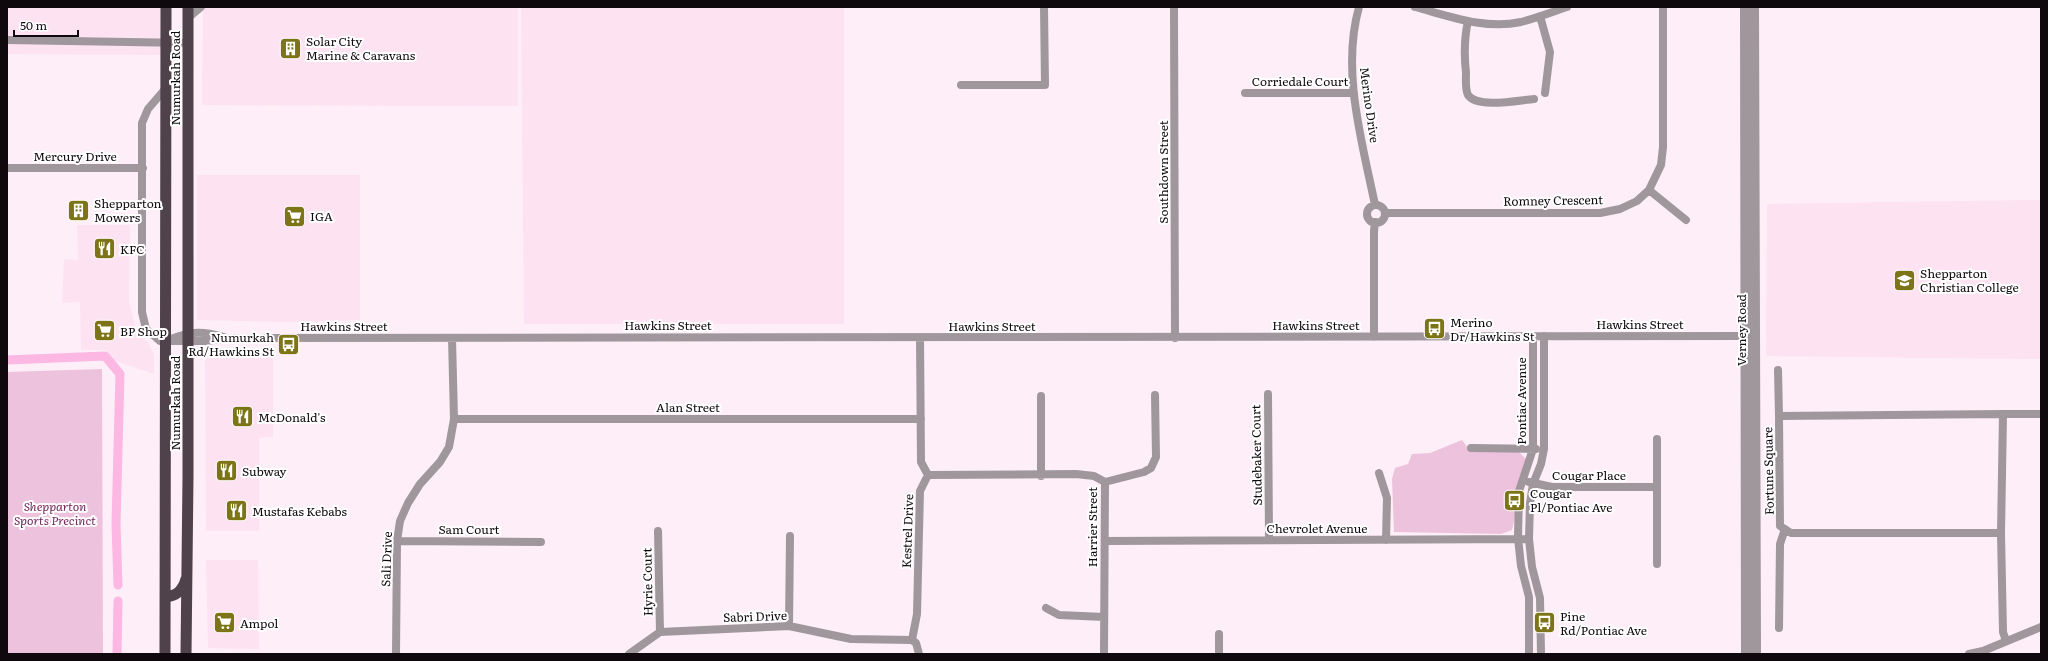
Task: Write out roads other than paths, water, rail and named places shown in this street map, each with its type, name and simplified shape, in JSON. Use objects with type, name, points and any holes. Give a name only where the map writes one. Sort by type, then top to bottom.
[{"type":"highway","name":"Numurkah Road","points":[[165,654],[167,341],[166,7]]},
{"type":"highway","name":"Numurkah Road","points":[[186,654],[188,571],[188,7]]},
{"type":"highway","points":[[165,597],[175,595],[180,592],[188,571]]},
{"type":"street","points":[[188,18],[201,7]]},
{"type":"street","points":[[961,85],[1045,85],[1044,7]]},
{"type":"street","name":"Southdown Street","points":[[1174,7],[1176,338]]},
{"type":"street","name":"Merino Drive","points":[[1360,7],[1353,42],[1354,93],[1375,205]]},
{"type":"street","points":[[1415,7],[1468,21],[1501,24],[1520,22],[1567,7]]},
{"type":"street","name":"Romney Crescent","points":[[1385,214],[1600,213],[1620,210],[1637,201],[1649,190],[1659,171],[1663,154],[1663,7]]},
{"type":"street","name":"Verney Road","points":[[1745,7],[1749,336],[1756,654]]},
{"type":"street","name":"Verney Road","points":[[1746,654],[1754,7]]},
{"type":"street","points":[[1540,16],[1550,52],[1545,93]]},
{"type":"street","points":[[1468,21],[1464,58],[1466,88],[1469,96],[1476,101],[1487,103],[1534,99]]},
{"type":"street","points":[[7,40],[188,43]]},
{"type":"street","points":[[166,88],[148,110],[142,123],[142,312],[146,329],[160,341],[188,337]]},
{"type":"street","name":"Corriedale Court","points":[[1245,93],[1354,93]]},
{"type":"street","name":"Mercury Drive","points":[[7,168],[143,168]]},
{"type":"street","points":[[1649,190],[1686,220]]},
{"type":"street","points":[[1375,205],[1383,208],[1385,214],[1381,221],[1375,222],[1370,220],[1368,215],[1370,207],[1375,205]]},
{"type":"street","points":[[1374,337],[1375,222]]},
{"type":"street","name":"Hawkins Street","points":[[188,337],[205,332],[230,338],[1176,338],[1749,336]]},
{"type":"street","name":"Pontiac Avenue","points":[[1529,654],[1529,597],[1520,566],[1518,499],[1522,480],[1533,449],[1533,336]]},
{"type":"street","name":"Pontiac Avenue","points":[[1541,654],[1540,598],[1532,567],[1529,539],[1530,503],[1533,484],[1541,464],[1544,449],[1544,336]]},
{"type":"street","name":"Sali Drive","points":[[396,654],[397,541],[400,521],[408,503],[420,484],[440,462],[449,447],[454,419],[452,338]]},
{"type":"street","points":[[920,338],[921,462],[928,475]]},
{"type":"street","points":[[1778,370],[1779,416]]},
{"type":"street","name":"Studebaker Court","points":[[1268,394],[1269,540]]},
{"type":"street","points":[[1106,482],[1144,472],[1151,468],[1156,457],[1155,395]]},
{"type":"street","points":[[1041,396],[1042,476]]},
{"type":"street","points":[[2003,414],[2001,533],[2003,632],[2006,642]]},
{"type":"street","name":"Fortune Square","points":[[2001,533],[1791,533],[1780,526],[1779,416],[2041,414]]},
{"type":"street","name":"Alan Street","points":[[454,419],[921,419]]},
{"type":"street","points":[[1657,564],[1658,439]]},
{"type":"street","points":[[1471,448],[1544,449]]},
{"type":"street","points":[[1379,473],[1387,498],[1386,540]]},
{"type":"street","name":"Harrier Street","points":[[928,475],[1042,476],[1076,474],[1094,476],[1106,482],[1104,654]]},
{"type":"street","name":"Kestrel Drive","points":[[912,640],[917,614],[920,491],[928,475]]},
{"type":"street","name":"Cougar Place","points":[[1522,480],[1533,484],[1552,487],[1657,487]]},
{"type":"street","points":[[1779,628],[1780,544],[1785,529]]},
{"type":"street","name":"Hyrie Court","points":[[658,532],[660,632]]},
{"type":"street","points":[[789,626],[790,536]]},
{"type":"street","name":"Chevrolet Avenue","points":[[1105,541],[1529,539]]},
{"type":"street","name":"Sam Court","points":[[397,541],[541,542]]},
{"type":"street","points":[[1046,608],[1059,615],[1104,617]]},
{"type":"street","name":"Sabri Drive","points":[[660,632],[789,626],[852,639],[912,640]]},
{"type":"street","points":[[1969,654],[1983,652],[2041,626]]},
{"type":"street","points":[[629,654],[660,632]]},
{"type":"street","points":[[1219,634],[1219,654]]},
{"type":"street","points":[[912,640],[916,643],[919,654]]},
{"type":"waterway","points":[[7,360],[105,356],[120,374],[116,524],[118,585]]},
{"type":"waterway","points":[[117,654],[118,601]]},
{"type":"place","name":"Solar City Marine & Caravans","points":[[290,48]]},
{"type":"place","name":"Shepparton Mowers","points":[[79,210]]},
{"type":"place","name":"IGA","points":[[295,216]]},
{"type":"place","name":"KFC","points":[[105,249]]},
{"type":"place","name":"Shepparton Christian College","points":[[1904,280]]},
{"type":"place","name":"Merino Dr/Hawkins St","points":[[1434,329]]},
{"type":"place","name":"BP Shop","points":[[105,331]]},
{"type":"place","name":"Numurkah Rd/Hawkins St","points":[[289,344]]},
{"type":"place","name":"McDonald's","points":[[243,417]]},
{"type":"place","name":"Subway","points":[[227,471]]},
{"type":"place","name":"Cougar Pl/Pontiac Ave","points":[[1514,500]]},
{"type":"place","name":"Mustafas Kebabs","points":[[236,511]]},
{"type":"place","name":"Ampol","points":[[224,623]]},
{"type":"place","name":"Pine Rd/Pontiac Ave","points":[[1545,623]]},
{"type":"park label","name":"Shepparton Sports Precinct","points":[[55,513]]}]
